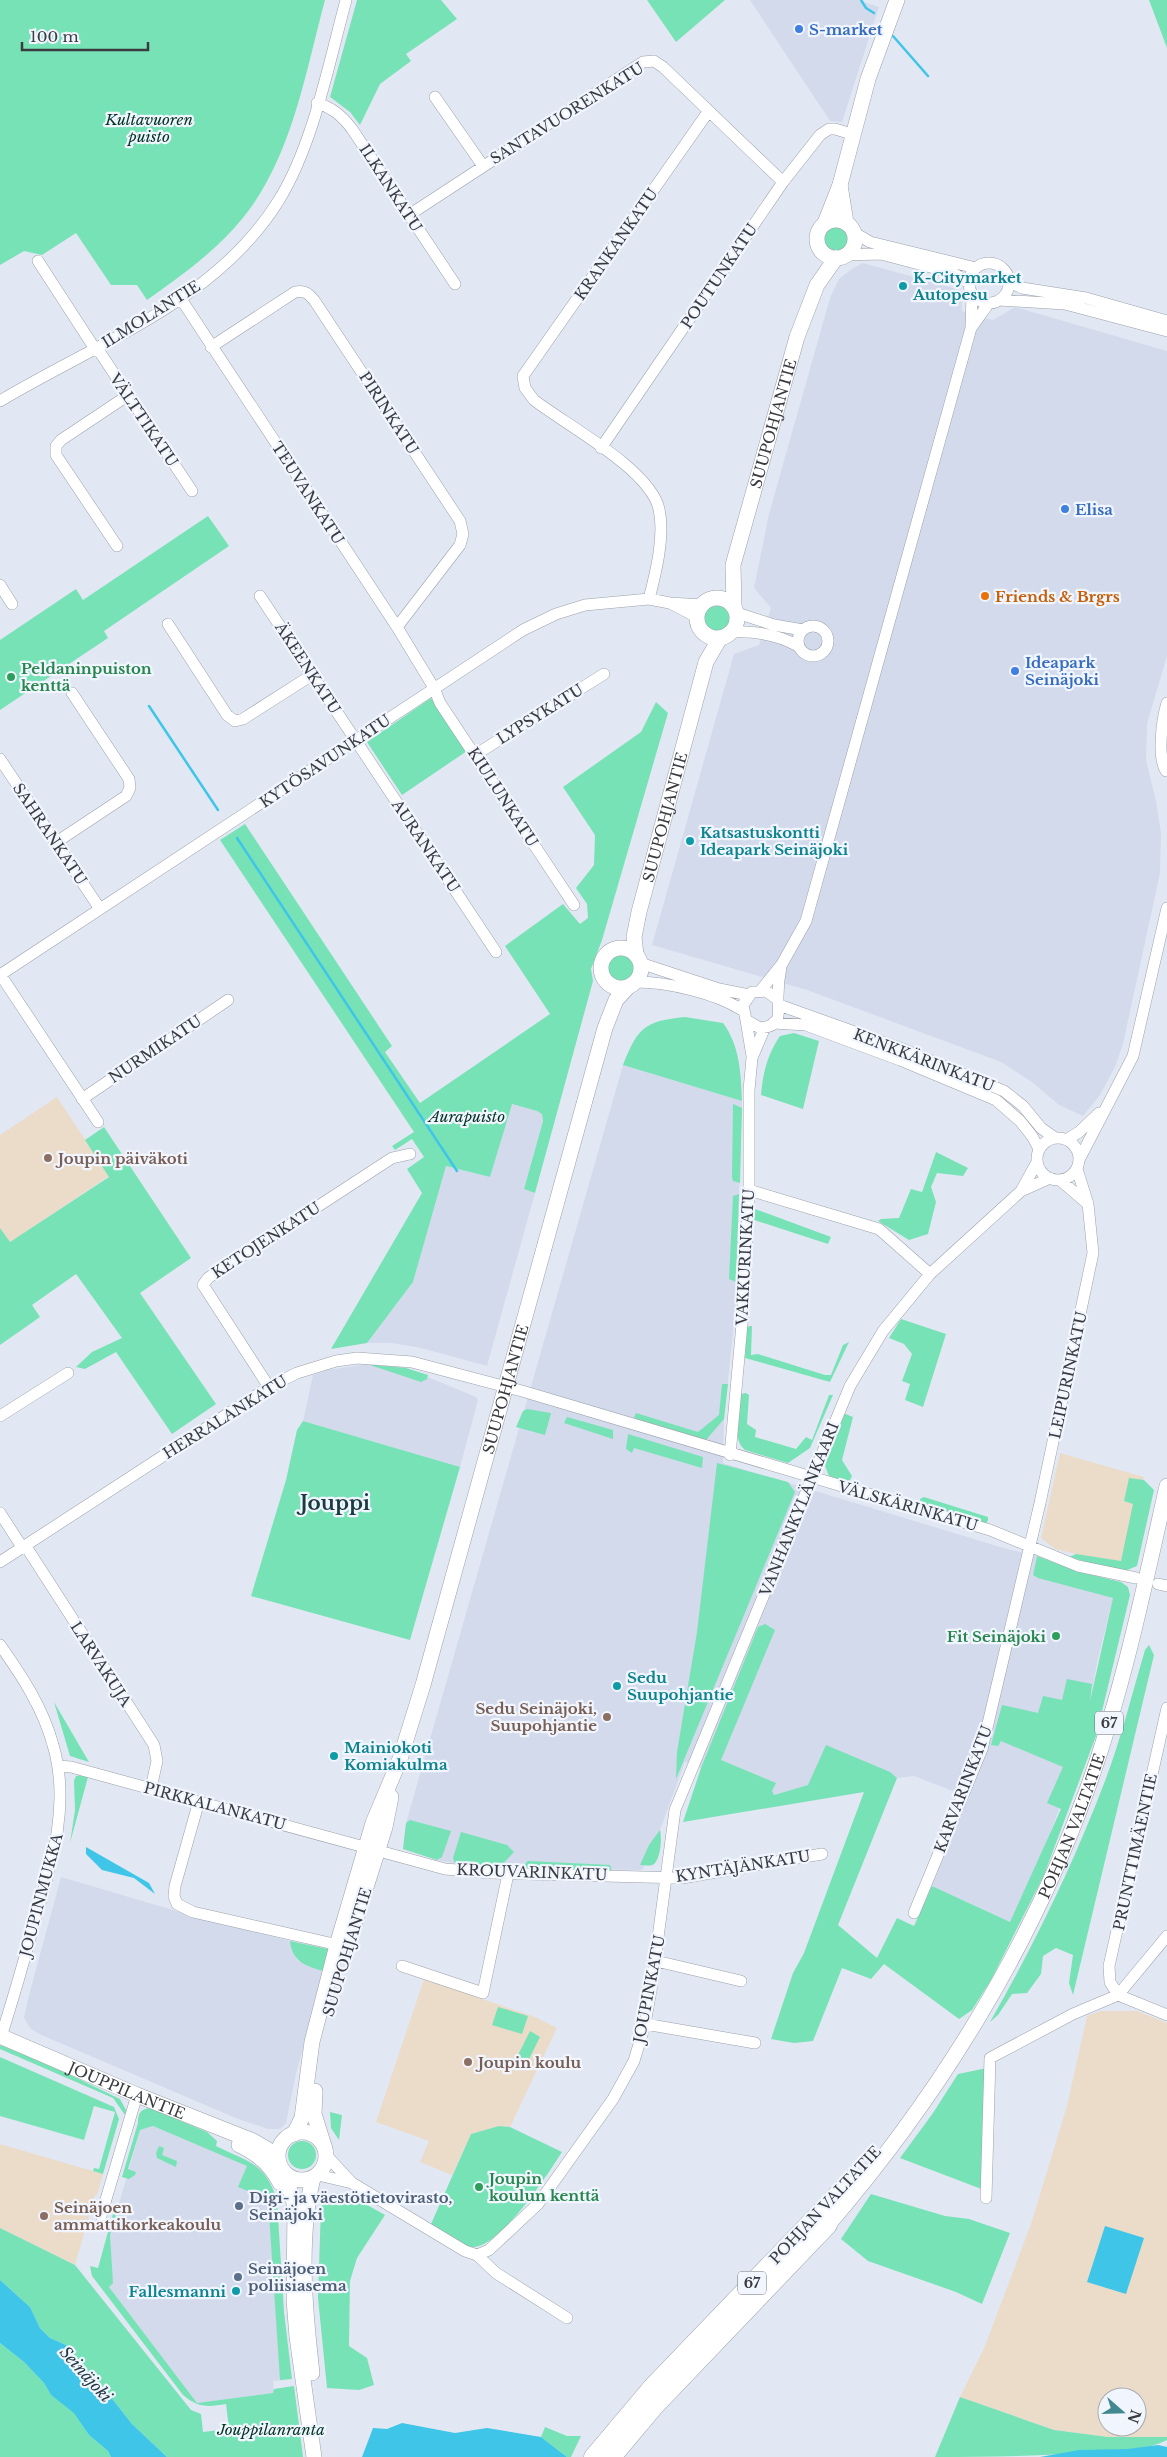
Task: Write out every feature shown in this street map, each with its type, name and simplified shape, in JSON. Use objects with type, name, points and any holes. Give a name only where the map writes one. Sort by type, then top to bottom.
[{"type":"highway","name":"POHJAN VALTATIE","points":[[595,2453],[628,2412],[852,2179]]},
{"type":"highway","name":"POHJAN VALTATIE","points":[[595,2453],[655,2406],[828,2225]]},
{"type":"highway","points":[[621,2457],[655,2406]]},
{"type":"main road","points":[[840,185],[854,242],[841,256],[826,255],[818,246],[818,234],[825,223],[840,185],[868,79],[897,0]]},
{"type":"main road","points":[[825,223],[835,220],[850,227]]},
{"type":"main road","name":"SUUPOHJANTIE","points":[[817,285],[818,246]]},
{"type":"main road","name":"SUUPOHJANTIE","points":[[638,959],[634,937],[639,912],[706,662],[703,613],[733,565],[797,337],[817,285],[841,256]]},
{"type":"main road","name":"SUUPOHJANTIE","points":[[733,565],[736,610]]},
{"type":"main road","points":[[724,599],[736,610],[736,626],[726,635],[713,637],[703,613],[724,599]]},
{"type":"main road","name":"SUUPOHJANTIE","points":[[706,662],[726,635]]},
{"type":"main road","name":"SUUPOHJANTIE","points":[[616,950],[628,935],[639,912]]},
{"type":"main road","points":[[624,949],[638,959],[641,971],[632,984],[616,987],[607,981],[602,969],[602,963],[610,952],[624,949]]},
{"type":"main road","name":"SUUPOHJANTIE","points":[[607,981],[609,1017]]},
{"type":"main road","name":"SUUPOHJANTIE","points":[[290,2136],[302,2118],[312,2042],[423,1686],[609,1017],[616,1000],[632,984]]},
{"type":"main road","name":"POHJAN VALTATIE","points":[[828,2225],[882,2160],[916,2113],[974,2024],[1050,1883],[1084,1798],[1120,1687],[1167,1486]]},
{"type":"main road","name":"SUUPOHJANTIE","points":[[325,2151],[314,2114],[316,2080],[327,2015],[342,1946]]},
{"type":"main road","name":"JOUPPILANTIE","points":[[1,2036],[137,2095],[253,2141],[270,2151],[281,2166]]},
{"type":"main road","name":"POHJAN VALTATIE","points":[[852,2179],[950,2060]]},
{"type":"main road","points":[[222,2129],[225,2136],[253,2152],[275,2174],[286,2196],[293,2232]]},
{"type":"main road","points":[[314,2457],[296,2337],[293,2232],[295,2206],[281,2166],[281,2144],[290,2136],[309,2133],[316,2136],[325,2151],[323,2169],[316,2176],[308,2197],[305,2306],[313,2386],[324,2457]]},
{"type":"main road","name":"JOUPPILANTIE","points":[[253,2141],[290,2136]]},
{"type":"main road","points":[[281,2166],[297,2180],[316,2176]]},
{"type":"street","name":"ILMOLANTIE","points":[[0,401],[96,349],[181,299],[209,278],[236,253],[279,200],[295,168],[317,104],[346,0]]},
{"type":"street","name":"SANTAVUORENKATU","points":[[409,215],[643,62],[654,61],[663,67],[783,182]]},
{"type":"street","points":[[434,97],[483,166]]},
{"type":"street","name":"ILKANKATU","points":[[317,104],[336,112],[352,129],[455,284]]},
{"type":"street","name":"KRANKANKATU","points":[[601,448],[534,400],[525,388],[523,376],[708,112]]},
{"type":"street","name":"POUTUNKATU","points":[[601,448],[783,182],[824,132],[835,129],[852,134]]},
{"type":"street","points":[[850,227],[870,242],[976,268],[985,264],[995,264],[1004,271],[1008,281],[1006,292],[994,302],[971,328]]},
{"type":"street","points":[[841,256],[881,254],[953,273],[971,288],[982,302],[1065,304],[1167,331]]},
{"type":"street","name":"VÄLTTIKATU","points":[[38,261],[192,491]]},
{"type":"street","points":[[752,1058],[744,1015],[745,999],[749,995],[761,990],[782,964],[806,921],[971,328],[971,288],[976,268]]},
{"type":"street","points":[[1008,281],[1016,286],[1069,294],[1167,321]]},
{"type":"street","name":"PIRINKATU","points":[[211,347],[295,292],[308,293],[330,324],[460,521],[464,534],[460,545],[397,627]]},
{"type":"street","name":"TEUVANKATU","points":[[181,299],[397,627],[434,688]]},
{"type":"street","points":[[116,546],[56,455],[56,446],[60,440],[127,396]]},
{"type":"street","points":[[601,448],[642,479],[652,491],[659,508],[661,531],[649,599]]},
{"type":"street","points":[[0,585],[12,604]]},
{"type":"street","name":"ÄKEENKATU","points":[[260,596],[356,740]]},
{"type":"street","name":"KYTÖSAVUNKATU","points":[[0,975],[523,630],[556,614],[585,605],[649,599],[703,613]]},
{"type":"street","points":[[726,635],[770,634],[786,639],[798,646],[805,655],[814,656],[822,653],[827,645],[827,636],[822,629],[814,626],[803,630],[774,624],[736,610]]},
{"type":"street","points":[[168,624],[227,715],[235,721],[243,719],[312,675]]},
{"type":"street","points":[[798,646],[798,637],[803,630]]},
{"type":"street","name":"LYPSYKATU","points":[[476,755],[604,674]]},
{"type":"street","name":"KIULUNKATU","points":[[434,688],[440,703],[574,905]]},
{"type":"street","points":[[55,842],[126,796],[130,788],[130,779],[72,693]]},
{"type":"street","points":[[1166,775],[1162,765],[1161,737],[1167,703]]},
{"type":"street","name":"AURANKATU","points":[[356,740],[496,952]]},
{"type":"street","points":[[1166,775],[1167,758]]},
{"type":"street","name":"SAHRANKATU","points":[[0,759],[100,909]]},
{"type":"street","points":[[1055,1179],[1067,1178],[1078,1164],[1133,1056],[1167,908]]},
{"type":"street","points":[[638,959],[701,984],[749,995]]},
{"type":"street","points":[[752,1058],[769,1025],[779,1015],[778,1002],[782,964]]},
{"type":"street","points":[[0,975],[98,1122]]},
{"type":"street","points":[[632,984],[661,983],[726,1001],[744,1015],[754,1026],[769,1025]]},
{"type":"street","points":[[761,990],[770,992],[778,1002]]},
{"type":"street","name":"NURMIKATU","points":[[82,1099],[228,1000]]},
{"type":"street","name":"KENKKÄRINKATU","points":[[778,1002],[905,1050],[1004,1091],[1023,1106],[1041,1128],[1055,1138]]},
{"type":"street","name":"KENKKÄRINKATU","points":[[769,1025],[806,1025],[900,1060],[996,1100],[1020,1121],[1032,1136],[1039,1149]]},
{"type":"street","name":"VAKKURINKATU","points":[[730,1454],[744,1314],[749,1190],[749,1090],[752,1058]]},
{"type":"street","points":[[1088,1204],[1055,1179],[1044,1174],[1037,1162],[1039,1149],[1048,1140],[1055,1138],[1068,1139],[1079,1132],[1107,1104]]},
{"type":"street","points":[[1068,1139],[1076,1147],[1078,1164]]},
{"type":"street","name":"KETOJENKATU","points":[[269,1387],[203,1285],[208,1278],[392,1158],[410,1154]]},
{"type":"street","name":"VANHANKYLÄNKAARI","points":[[665,1879],[675,1810],[804,1500],[840,1406],[861,1365],[893,1316],[930,1274],[1021,1191],[1037,1162]]},
{"type":"street","name":"LEIPURINKATU","points":[[1030,1546],[1093,1253],[1088,1204],[1078,1164]]},
{"type":"street","name":"VANHANKYLÄNKAARI","points":[[1021,1191],[1055,1179]]},
{"type":"street","points":[[749,1190],[879,1229],[930,1274]]},
{"type":"street","name":"HERRALANKATU","points":[[0,1562],[269,1387],[316,1366],[357,1358],[412,1362],[505,1386]]},
{"type":"street","points":[[0,1416],[68,1373]]},
{"type":"street","name":"VÄLSKÄRINKATU","points":[[505,1386],[981,1528],[1078,1566],[1136,1578]]},
{"type":"street","name":"LARVAKUJA","points":[[0,1513],[24,1546],[154,1745],[157,1761],[151,1788]]},
{"type":"street","name":"KARVARINKATU","points":[[914,1913],[982,1749],[1030,1546]]},
{"type":"street","name":"JOUPINMUKKA","points":[[0,1645],[36,1700],[54,1746],[58,1766],[60,1806],[58,1831],[49,1870],[1,2036]]},
{"type":"street","name":"PRUNTTIMÄENTIE","points":[[1118,1995],[1110,1982],[1109,1966],[1167,1708]]},
{"type":"street","name":"PIRKKALANKATU","points":[[58,1766],[71,1767],[151,1788],[372,1849]]},
{"type":"street","points":[[199,1802],[175,1886],[174,1896],[177,1904],[193,1912],[342,1946]]},
{"type":"street","name":"KROUVARINKATU","points":[[372,1849],[445,1869],[508,1874],[626,1875],[665,1879]]},
{"type":"street","name":"KYNTÄJÄNKATU","points":[[665,1879],[682,1878],[822,1854]]},
{"type":"street","points":[[402,1966],[483,1993],[508,1874]]},
{"type":"street","name":"JOUPINKATU","points":[[477,2255],[489,2250],[538,2204],[618,2090],[634,2061],[645,2024],[656,1961],[665,1879]]},
{"type":"street","points":[[986,2198],[990,2058],[1073,2014],[1118,1995],[1167,1936]]},
{"type":"street","points":[[656,1961],[741,1981]]},
{"type":"street","points":[[1118,1995],[1167,2015]]},
{"type":"street","points":[[645,2024],[755,2044]]},
{"type":"street","points":[[101,2216],[137,2095]]},
{"type":"street","points":[[325,2151],[352,2183],[465,2251],[477,2255],[496,2273],[568,2318]]},
{"type":"street","points":[[316,2176],[352,2183]]},
{"type":"shaded area","points":[[750,0],[858,0],[879,7],[842,122],[830,121]]},
{"type":"shaded area","points":[[863,263],[961,290],[962,311],[980,317],[993,320],[1015,307],[1167,351],[1167,656],[1147,724],[1146,760],[1156,801],[1161,833],[1160,873],[1123,1044],[1115,1067],[1100,1095],[1083,1116],[1059,1105],[1032,1082],[1001,1062],[807,990],[652,945],[734,654],[759,645],[771,608],[754,588],[769,514],[830,298],[839,279]]},
{"type":"shaded area","points":[[623,1065],[742,1101],[735,1313],[724,1419],[723,1463],[1007,1549],[1037,1556],[1033,1575],[1113,1598],[1097,1663],[1081,1752],[1040,1859],[1010,1922],[932,1886],[968,1797],[914,1776],[897,1778],[890,1772],[808,1785],[774,1795],[685,1762],[660,1830],[655,1863],[652,1866],[645,1865],[642,1870],[475,1867],[437,1860],[403,1849],[406,1823]]},
{"type":"shaded area","name":"Joupin päiväkoti","points":[[57,1097],[109,1176],[9,1243],[0,1228],[0,1135]]},
{"type":"shaded area","points":[[511,1104],[537,1111],[542,1114],[543,1121],[524,1189],[535,1193],[487,1366],[421,1348],[392,1343],[367,1343],[413,1282],[446,1166],[490,1177]]},
{"type":"shaded area","points":[[367,1364],[406,1368],[476,1397],[478,1400],[460,1467],[303,1421],[313,1375],[327,1370]]},
{"type":"shaded area","points":[[1060,1453],[1144,1477],[1123,1565],[1055,1549],[1041,1538]]},
{"type":"shaded area","points":[[61,1877],[183,1913],[290,1941],[298,1961],[323,1971],[296,2074],[286,2123],[280,2129],[268,2129],[238,2119],[39,2034],[30,2028],[24,2018]]},
{"type":"shaded area","name":"Joupin koulu","points":[[424,1979],[535,2017],[557,2028],[510,2127],[499,2126],[471,2134],[452,2175],[420,2162],[429,2141],[376,2122]]},
{"type":"shaded area","points":[[1100,2011],[1137,2011],[1167,2023],[1167,2437],[1147,2437],[1147,2387],[1097,2387],[1097,2436],[1054,2430],[960,2397],[985,2346],[1031,2224],[1067,2106],[1087,2016]]},
{"type":"shaded area","points":[[153,2126],[260,2171],[274,2200],[285,2380],[273,2381],[274,2393],[197,2403],[99,2274],[140,2130]]},
{"type":"shaded area","name":"Seinäjoen ammattikorkeakoulu","points":[[0,2144],[103,2174],[75,2265],[0,2228]]},
{"type":"green space","name":"Kultavuoren puisto","points":[[0,0],[325,0],[295,114],[273,169],[259,195],[242,219],[221,242],[147,300],[137,285],[111,285],[76,233],[42,255],[24,251],[0,265]]},
{"type":"green space","points":[[357,0],[441,0],[457,19],[406,54],[411,61],[380,84],[360,125],[350,112],[330,97]]},
{"type":"green space","points":[[647,0],[725,0],[676,42]]},
{"type":"green space","points":[[1149,0],[1167,0],[1167,48]]},
{"type":"green space","points":[[836,227],[841,228],[847,234],[847,244],[841,250],[836,251],[831,250],[825,244],[824,239],[825,234],[831,228]]},
{"type":"green space","points":[[208,516],[229,546],[104,631],[108,638],[0,710],[0,640],[76,589],[83,600]]},
{"type":"green space","points":[[717,603],[727,607],[731,617],[727,627],[717,631],[707,627],[703,617],[707,607]]},
{"type":"green space","points":[[431,698],[467,751],[402,795],[367,742]]},
{"type":"green space","name":"Aurapuisto","points":[[656,702],[668,713],[602,940],[591,969],[593,981],[535,1193],[524,1189],[543,1121],[542,1114],[512,1104],[490,1177],[446,1166],[413,1282],[367,1343],[331,1349],[422,1193],[407,1169],[424,1157],[412,1139],[395,1150],[392,1146],[414,1132],[220,840],[245,824],[392,1046],[385,1052],[420,1103],[550,1014],[505,946],[563,904],[580,924],[588,918],[587,904],[576,888],[594,865],[595,835],[563,787],[641,732]]},
{"type":"green space","points":[[621,954],[631,958],[635,968],[631,978],[621,982],[611,978],[607,968],[611,958]]},
{"type":"green space","points":[[685,1017],[723,1023],[733,1041],[739,1060],[742,1101],[623,1065],[633,1042],[645,1028],[661,1021]]},
{"type":"green space","points":[[794,1033],[819,1041],[803,1109],[761,1095],[766,1064],[772,1050],[780,1036]]},
{"type":"green space","points":[[733,1104],[742,1108],[740,1183],[733,1181],[732,1177]]},
{"type":"green space","points":[[104,1127],[191,1258],[140,1293],[216,1404],[172,1434],[116,1352],[85,1369],[76,1367],[92,1352],[122,1338],[76,1274],[32,1305],[40,1317],[0,1345],[0,1228],[10,1242],[109,1177],[85,1140]]},
{"type":"green space","points":[[936,1152],[968,1168],[963,1176],[937,1173],[931,1187],[936,1202],[928,1234],[909,1240],[878,1221],[881,1219],[899,1218],[911,1189],[922,1192]]},
{"type":"green space","points":[[739,1194],[736,1282],[729,1279],[733,1196]]},
{"type":"green space","points":[[755,1209],[831,1237],[828,1244],[754,1220]]},
{"type":"green space","points":[[901,1319],[946,1334],[923,1407],[905,1400],[910,1384],[902,1381],[912,1354],[904,1344],[889,1338]]},
{"type":"green space","points":[[752,1326],[751,1355],[758,1354],[825,1375],[831,1375],[843,1345],[849,1342],[830,1382],[745,1358],[747,1327]]},
{"type":"green space","points":[[367,1364],[406,1368],[428,1375],[427,1379],[421,1382]]},
{"type":"green space","points":[[722,1384],[728,1384],[724,1419],[706,1440],[634,1418],[636,1413],[698,1432],[719,1415]]},
{"type":"green space","points":[[746,1393],[749,1395],[747,1424],[756,1430],[755,1437],[796,1449],[806,1437],[812,1440],[829,1395],[833,1395],[810,1448],[788,1463],[745,1450],[741,1445],[737,1432],[738,1416],[741,1394]]},
{"type":"green space","points":[[527,1409],[551,1413],[545,1435],[516,1427],[523,1411]]},
{"type":"green space","points":[[843,1413],[853,1417],[842,1460],[852,1476],[849,1482],[829,1476],[824,1463]]},
{"type":"green space","points":[[567,1417],[613,1430],[613,1439],[564,1423]]},
{"type":"green space","points":[[303,1421],[460,1467],[410,1640],[251,1596],[286,1480],[297,1430]]},
{"type":"green space","points":[[628,1434],[703,1457],[702,1468],[634,1448],[632,1453],[626,1449]]},
{"type":"green space","points":[[717,1463],[788,1482],[795,1492],[676,1779],[677,1752],[697,1632]]},
{"type":"green space","points":[[1129,1478],[1144,1480],[1154,1490],[1137,1566],[1122,1572],[1069,1557],[1076,1554],[1121,1561],[1133,1504],[1124,1501]]},
{"type":"green space","points":[[924,1497],[988,1517],[988,1520],[986,1524],[921,1504],[920,1499]]},
{"type":"green space","points":[[1037,1556],[1076,1571],[1121,1582],[1128,1587],[1130,1595],[1096,1736],[1044,1875],[991,1980],[972,2010],[959,2019],[884,1964],[871,1979],[842,1968],[813,2041],[794,2043],[771,2039],[793,1973],[804,1953],[864,1792],[683,1822],[701,1768],[758,1627],[765,1624],[775,1630],[721,1760],[776,1783],[772,1791],[774,1795],[808,1785],[826,1745],[890,1772],[897,1778],[838,1925],[877,1958],[897,1918],[914,1926],[932,1886],[1010,1922],[1061,1809],[1047,1803],[1063,1767],[1001,1741],[998,1746],[991,1745],[1002,1705],[1038,1713],[1043,1696],[1062,1700],[1067,1679],[1092,1684],[1090,1701],[1113,1598],[1038,1578],[1033,1575]]},
{"type":"green space","points":[[1149,1645],[1154,1655],[1073,1995],[1069,1983],[1073,1955],[1056,1948],[1043,1956],[1041,1974],[1027,1993],[1012,1994],[998,2015],[990,2022],[1022,1964],[1080,1843],[1111,1765],[1145,1650]]},
{"type":"green space","points":[[54,1702],[89,1762],[70,1756]]},
{"type":"green space","points":[[76,1776],[88,1777],[70,1843],[75,1810],[74,1781]]},
{"type":"green space","points":[[410,1820],[451,1831],[442,1857],[437,1860],[403,1849],[406,1823]]},
{"type":"green space","points":[[660,1830],[661,1843],[655,1863],[652,1865],[640,1865],[649,1845]]},
{"type":"green space","points":[[461,1832],[507,1845],[514,1852],[499,1868],[455,1864],[453,1858]]},
{"type":"green space","points":[[528,1861],[610,1865],[612,1871],[524,1868]]},
{"type":"green space","points":[[290,1941],[328,1949],[323,1971],[300,1962],[293,1953]]},
{"type":"green space","points":[[498,2007],[528,2016],[522,2034],[492,2025]]},
{"type":"green space","points":[[530,2031],[540,2037],[527,2063],[517,2057]]},
{"type":"green space","points":[[0,2045],[48,2064],[120,2099],[126,2110],[125,2115],[113,2098],[0,2049]]},
{"type":"green space","points":[[0,2057],[114,2107],[119,2119],[103,2174],[93,2171],[94,2168],[99,2169],[115,2112],[94,2106],[84,2140],[0,2116]]},
{"type":"green space","points":[[987,2068],[984,2190],[900,2158],[933,2113],[958,2074]]},
{"type":"green space","points":[[150,2108],[207,2132],[217,2141],[216,2146],[246,2160],[261,2170],[272,2187],[277,2200],[284,2312],[292,2379],[280,2380],[268,2199],[238,2187],[247,2166],[153,2126],[140,2130],[128,2169],[136,2172],[135,2175],[129,2179],[122,2177],[139,2115],[142,2111]]},
{"type":"green space","points":[[330,2112],[342,2115],[339,2140],[331,2128]]},
{"type":"green space","points":[[499,2126],[510,2127],[562,2152],[534,2193],[495,2237],[482,2245],[466,2246],[455,2241],[431,2224],[471,2134]]},
{"type":"green space","points":[[302,2141],[312,2145],[316,2155],[312,2165],[302,2169],[292,2165],[288,2155],[292,2145]]},
{"type":"green space","points":[[159,2146],[164,2148],[162,2155],[177,2161],[176,2167],[157,2158],[156,2153]]},
{"type":"green space","points":[[338,2193],[346,2193],[385,2215],[357,2258],[350,2281],[349,2346],[367,2358],[374,2385],[359,2390],[327,2388],[318,2298],[321,2206],[325,2199]]},
{"type":"green space","points":[[871,2194],[945,2216],[969,2219],[1010,2233],[982,2304],[956,2292],[868,2261],[841,2239]]},
{"type":"green space","name":"Jouppilanranta","points":[[114,2210],[117,2211],[110,2235],[113,2283],[109,2287],[197,2403],[273,2393],[274,2389],[294,2386],[303,2457],[167,2457],[132,2424],[102,2386],[79,2364],[66,2345],[50,2338],[40,2328],[30,2307],[0,2280],[0,2228],[75,2265],[191,2410],[201,2414],[203,2432],[229,2429],[226,2404],[203,2406],[188,2399],[183,2395],[92,2276],[90,2266],[98,2268]]},
{"type":"green space","points":[[0,2343],[24,2362],[44,2383],[51,2395],[74,2412],[89,2435],[108,2451],[111,2457],[0,2457]]},
{"type":"green space","points":[[960,2397],[1054,2430],[1097,2437],[1167,2437],[1167,2440],[1152,2446],[1127,2450],[1040,2455],[935,2457]]},
{"type":"green space","points":[[545,2427],[567,2436],[581,2436],[571,2457],[567,2457],[541,2437]]},
{"type":"water","points":[[86,1847],[149,1883],[155,1894],[134,1878],[102,1870],[86,1854]]},
{"type":"water","points":[[1105,2226],[1144,2238],[1126,2294],[1087,2282]]},
{"type":"water","name":"Seinäjoki","points":[[0,2280],[30,2307],[40,2328],[50,2338],[66,2345],[79,2364],[102,2386],[132,2424],[167,2457],[111,2457],[108,2451],[89,2435],[74,2413],[51,2395],[44,2383],[24,2362],[0,2343]]},
{"type":"water","points":[[402,2423],[455,2433],[487,2428],[541,2437],[567,2457],[362,2457],[373,2428],[387,2429]]},
{"type":"water","points":[[1158,2445],[1167,2447],[1167,2457],[1040,2457],[1079,2450],[1128,2449]]},
{"type":"waterway","points":[[861,0],[866,8],[874,13]]},
{"type":"waterway","points":[[893,36],[928,76]]},
{"type":"waterway","points":[[149,706],[218,810]]},
{"type":"waterway","points":[[237,838],[457,1171]]},
{"type":"place","name":"S-market","points":[[799,29]]},
{"type":"place","name":"K-Citymarket Autopesu","points":[[903,286]]},
{"type":"place","name":"Elisa","points":[[1065,509]]},
{"type":"place","name":"Friends & Brgrs","points":[[985,596]]},
{"type":"place","name":"Ideapark Seinäjoki","points":[[1015,671]]},
{"type":"place","name":"Peldaninpuiston kenttä","points":[[11,677]]},
{"type":"place","name":"Katsastuskontti Ideapark Seinäjoki","points":[[690,841]]},
{"type":"place","name":"Joupin päiväkoti","points":[[48,1158]]},
{"type":"place","name":"Fit Seinäjoki","points":[[1056,1636]]},
{"type":"place","name":"Sedu Suupohjantie","points":[[617,1686]]},
{"type":"place","name":"Sedu Seinäjoki, Suupohjantie","points":[[607,1717]]},
{"type":"place","name":"Mainiokoti Komiakulma","points":[[334,1756]]},
{"type":"place","name":"Joupin koulu","points":[[468,2062]]},
{"type":"place","name":"Joupin koulun kenttä","points":[[479,2187]]},
{"type":"place","name":"Digi- ja väestötietovirasto, Seinäjoki","points":[[239,2206]]},
{"type":"place","name":"Seinäjoen ammattikorkeakoulu","points":[[44,2216]]},
{"type":"place","name":"Seinäjoen poliisiasema","points":[[238,2277]]},
{"type":"place","name":"Fallesmanni","points":[[236,2291]]},
{"type":"district","name":"Jouppi","points":[[335,1503]]}]
